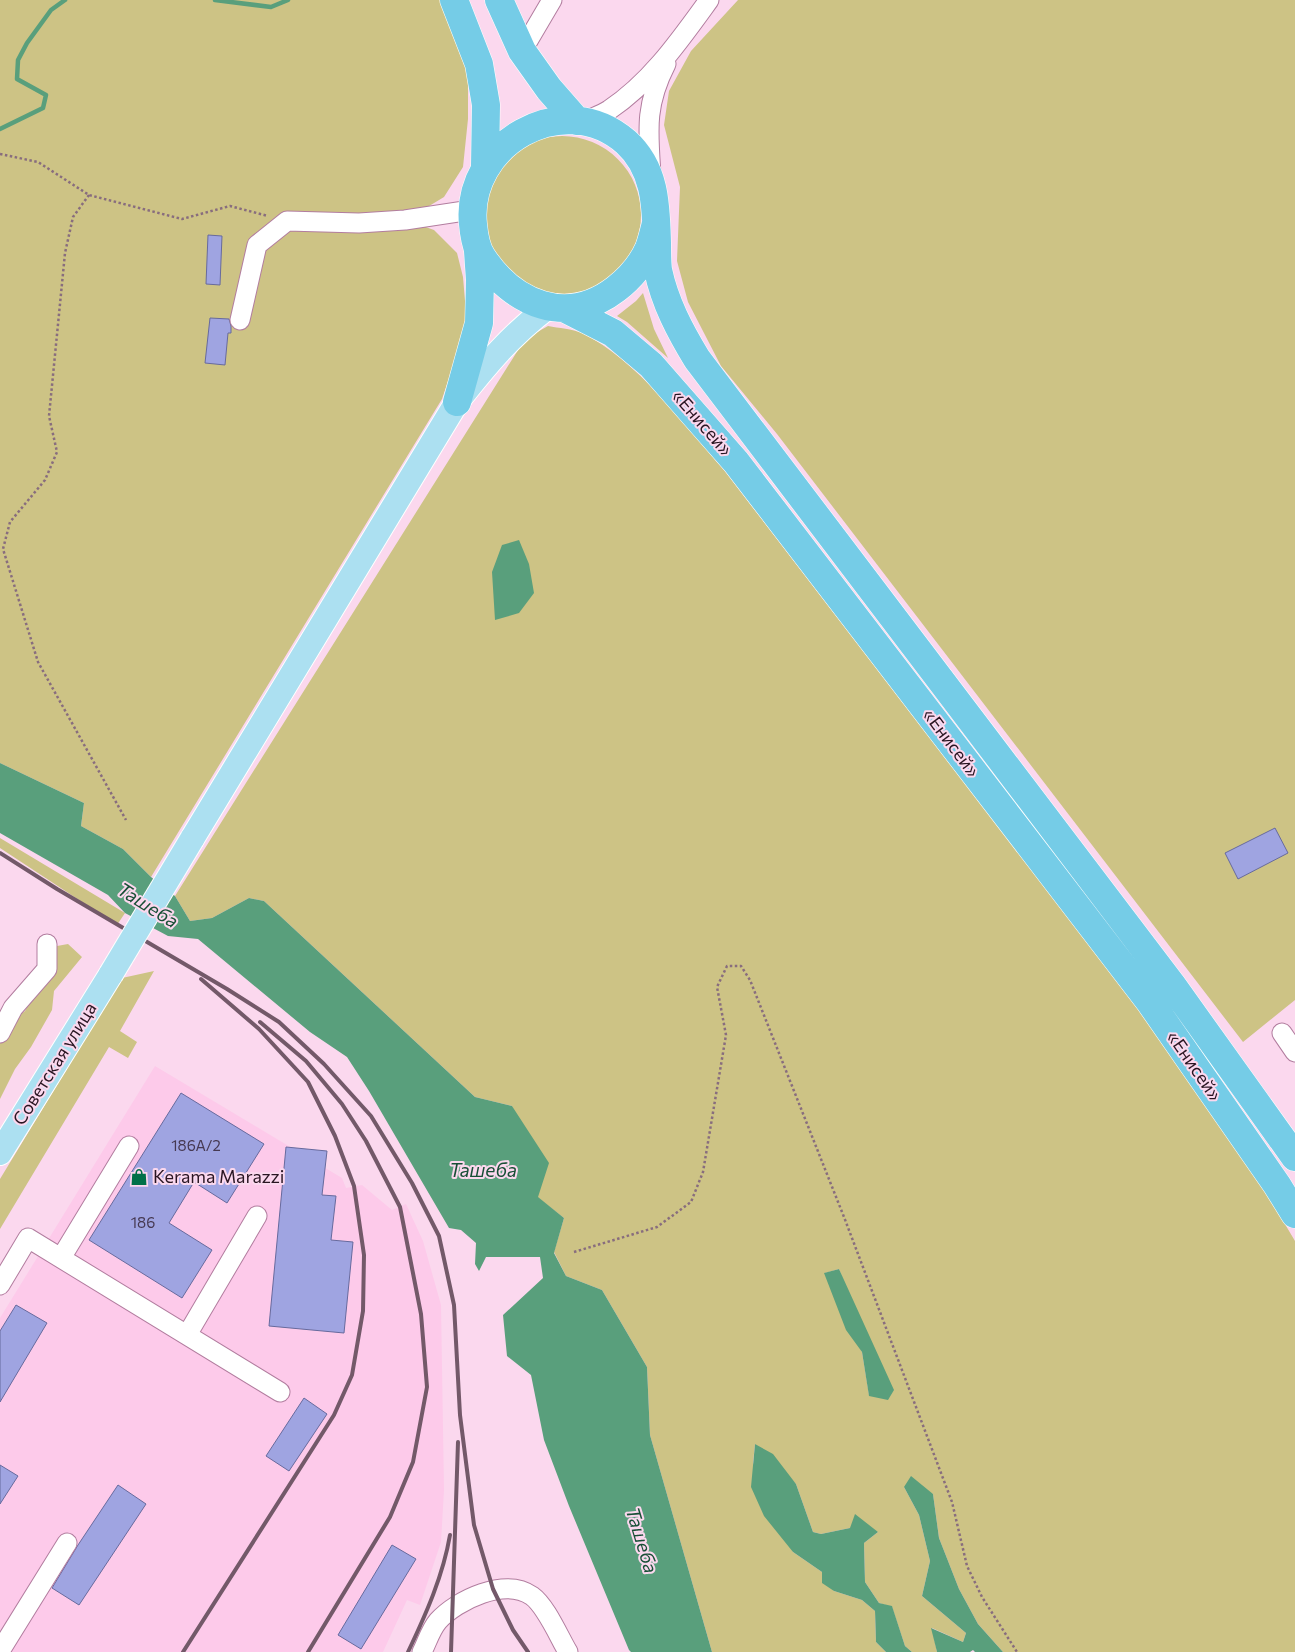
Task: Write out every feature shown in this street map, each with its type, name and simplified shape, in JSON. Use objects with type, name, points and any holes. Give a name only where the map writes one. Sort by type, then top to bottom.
[{"type":"highway","name":"«Енисей»","points":[[454,0],[479,64],[486,105],[485,166]]},
{"type":"highway","points":[[499,0],[522,51],[550,89],[581,121]]},
{"type":"highway","name":"«Енисей»","points":[[1295,1157],[1172,985],[697,360],[672,314],[664,292],[658,267],[656,201],[652,181],[641,160],[626,142],[607,129],[581,121],[550,122],[524,130],[502,146],[485,166],[476,187],[471,210],[473,232],[478,251],[491,272],[503,284],[527,300],[557,308],[613,333],[651,365],[736,462],[1150,1002],[1277,1185],[1295,1214]]},
{"type":"highway","name":"«Енисей»","points":[[557,308],[588,305],[607,296],[622,284],[637,268],[648,249],[656,223]]},
{"type":"highway","points":[[457,402],[478,323],[480,280],[478,251]]},
{"type":"main road","name":"Советская улица","points":[[0,1153],[111,974],[457,402],[492,357],[524,325],[557,308]]},
{"type":"street","points":[[522,51],[552,0]]},
{"type":"street","points":[[581,121],[608,110],[636,88],[673,50],[709,0]]},
{"type":"street","points":[[652,181],[649,120],[651,101],[656,84],[673,50]]},
{"type":"street","points":[[240,320],[257,244],[287,220],[359,223],[405,220],[471,210]]},
{"type":"street","points":[[0,1033],[13,1008],[47,969],[47,944]]},
{"type":"street","points":[[1282,1033],[1295,1052]]},
{"type":"street","points":[[61,1258],[129,1146]]},
{"type":"street","points":[[187,1335],[257,1216]]},
{"type":"street","points":[[0,1285],[28,1238],[280,1392]]},
{"type":"street","points":[[0,1651],[67,1543]]},
{"type":"street","points":[[422,1652],[436,1623],[454,1606],[493,1589],[511,1588],[532,1596],[546,1614],[568,1652]]},
{"type":"path","points":[[0,154],[38,162],[89,195],[182,219],[230,206],[287,220]]},
{"type":"path","points":[[89,195],[73,217],[65,253],[49,416],[57,452],[45,480],[10,522],[3,549],[38,662],[126,820]]},
{"type":"path","points":[[574,1252],[657,1227],[691,1202],[703,1172],[726,1035],[717,987],[727,966],[741,966],[750,980],[840,1208],[952,1502],[967,1566],[982,1597],[1017,1652]]},
{"type":"shaded area","points":[[0,0],[441,0],[468,71],[468,119],[463,167],[444,197],[406,220],[434,230],[457,253],[463,277],[467,325],[442,399],[151,877],[123,849],[81,826],[84,803],[0,763]]},
{"type":"shaded area","points":[[738,0],[1295,0],[1295,1000],[1243,1042],[777,434],[721,366],[688,302],[677,261],[680,187],[664,125],[669,91],[691,51]]},
{"type":"shaded area","points":[[562,136],[592,142],[618,159],[635,185],[641,215],[635,245],[618,271],[592,288],[562,294],[532,288],[506,271],[489,245],[483,215],[489,185],[506,159],[532,142]]},
{"type":"shaded area","points":[[643,293],[654,329],[668,358],[627,322],[617,316]]},
{"type":"shaded area","points":[[548,326],[582,333],[622,359],[641,376],[693,433],[724,470],[1140,1011],[1267,1194],[1295,1241],[1295,1652],[1003,1652],[978,1624],[959,1589],[939,1538],[933,1494],[904,1487],[919,1515],[930,1561],[922,1596],[966,1633],[963,1642],[932,1628],[937,1652],[912,1652],[905,1646],[892,1607],[879,1603],[865,1582],[864,1543],[878,1532],[850,1528],[821,1534],[813,1532],[796,1484],[755,1444],[753,1463],[793,1552],[822,1572],[834,1591],[862,1600],[875,1611],[876,1642],[886,1652],[712,1652],[650,1435],[647,1367],[602,1290],[566,1276],[554,1252],[564,1218],[537,1197],[512,1106],[475,1097],[264,901],[249,898],[212,918],[190,921],[175,896],[525,339]],"holes":[[[839,1269],[888,1399],[869,1395],[862,1352],[825,1273]]]},
{"type":"shaded area","points":[[0,838],[125,913],[117,925],[0,848]]},
{"type":"shaded area","points":[[68,944],[82,957],[54,991],[52,1010],[31,1047],[15,1069],[0,1099],[0,1040],[8,1024],[25,1011],[57,946]]},
{"type":"shaded area","points":[[154,971],[120,1031],[137,1042],[128,1058],[109,1047],[0,1229],[0,1179],[122,978]]},
{"type":"shaded area","points":[[155,1066],[342,1178],[346,1188],[362,1185],[392,1210],[406,1204],[423,1241],[441,1305],[444,1490],[441,1542],[420,1605],[407,1600],[383,1652],[0,1652],[0,1318]]},
{"type":"water","points":[[519,540],[529,564],[534,593],[519,613],[495,620],[492,572],[502,545]]},
{"type":"water","name":"Ташеба","points":[[0,763],[84,803],[81,826],[123,849],[151,877],[175,896],[190,921],[212,918],[249,898],[264,901],[475,1097],[512,1106],[549,1163],[538,1197],[564,1218],[554,1253],[566,1276],[602,1290],[647,1367],[650,1435],[712,1652],[631,1652],[629,1650],[569,1506],[544,1440],[531,1375],[507,1356],[503,1315],[543,1278],[540,1257],[486,1257],[479,1271],[475,1264],[476,1243],[461,1230],[449,1228],[347,1057],[310,1032],[198,939],[168,936],[125,913],[108,895],[0,833]]},
{"type":"water","points":[[839,1269],[894,1390],[888,1400],[869,1396],[862,1352],[846,1330],[824,1273]]},
{"type":"water","points":[[755,1444],[773,1454],[796,1484],[813,1532],[821,1534],[850,1528],[855,1514],[878,1532],[864,1543],[865,1582],[879,1603],[892,1606],[905,1646],[912,1652],[886,1652],[876,1642],[875,1611],[862,1600],[834,1591],[822,1583],[822,1572],[793,1552],[764,1516],[751,1487]]},
{"type":"water","points":[[911,1476],[933,1494],[939,1538],[959,1589],[978,1624],[1003,1652],[975,1652],[973,1650],[970,1652],[937,1652],[931,1628],[963,1642],[966,1633],[922,1596],[930,1561],[919,1515],[904,1487]]},
{"type":"building","points":[[208,235],[222,236],[220,285],[206,284]]},
{"type":"building","points":[[210,318],[229,319],[231,333],[228,333],[225,365],[205,363]]},
{"type":"building","points":[[1275,828],[1288,853],[1238,879],[1225,853]]},
{"type":"building","points":[[181,1093],[264,1144],[227,1203],[194,1182],[169,1223],[212,1250],[182,1298],[89,1240]]},
{"type":"building","points":[[286,1147],[327,1151],[322,1195],[336,1196],[331,1240],[353,1242],[344,1333],[269,1326]]},
{"type":"building","points":[[16,1305],[47,1323],[0,1402],[0,1331]]},
{"type":"building","points":[[304,1398],[327,1414],[289,1471],[266,1456]]},
{"type":"building","points":[[0,1465],[18,1476],[0,1504]]},
{"type":"building","points":[[118,1485],[146,1504],[79,1605],[52,1588]]},
{"type":"building","points":[[392,1545],[416,1559],[361,1649],[338,1635]]},
{"type":"waterway","points":[[0,129],[43,108],[46,95],[17,79],[18,60],[27,43],[51,10],[65,0]]},
{"type":"waterway","points":[[215,0],[271,7],[288,0]]},
{"type":"railway","points":[[0,853],[279,1022],[324,1064],[371,1116],[412,1183],[439,1236],[454,1305],[460,1415],[474,1525],[493,1589],[513,1630],[528,1652]]},
{"type":"railway","points":[[183,1652],[334,1415],[352,1375],[363,1311],[364,1255],[354,1186],[335,1136],[308,1082],[259,1029],[201,979]]},
{"type":"railway","points":[[260,1022],[306,1061],[342,1104],[366,1141],[400,1207],[421,1314],[427,1387],[413,1462],[390,1517],[308,1652]]},
{"type":"railway","points":[[451,1652],[458,1442]]},
{"type":"railway","points":[[408,1652],[438,1580],[450,1535]]},
{"type":"place","name":"Kerama Marazzi","points":[[139,1177]]}]
